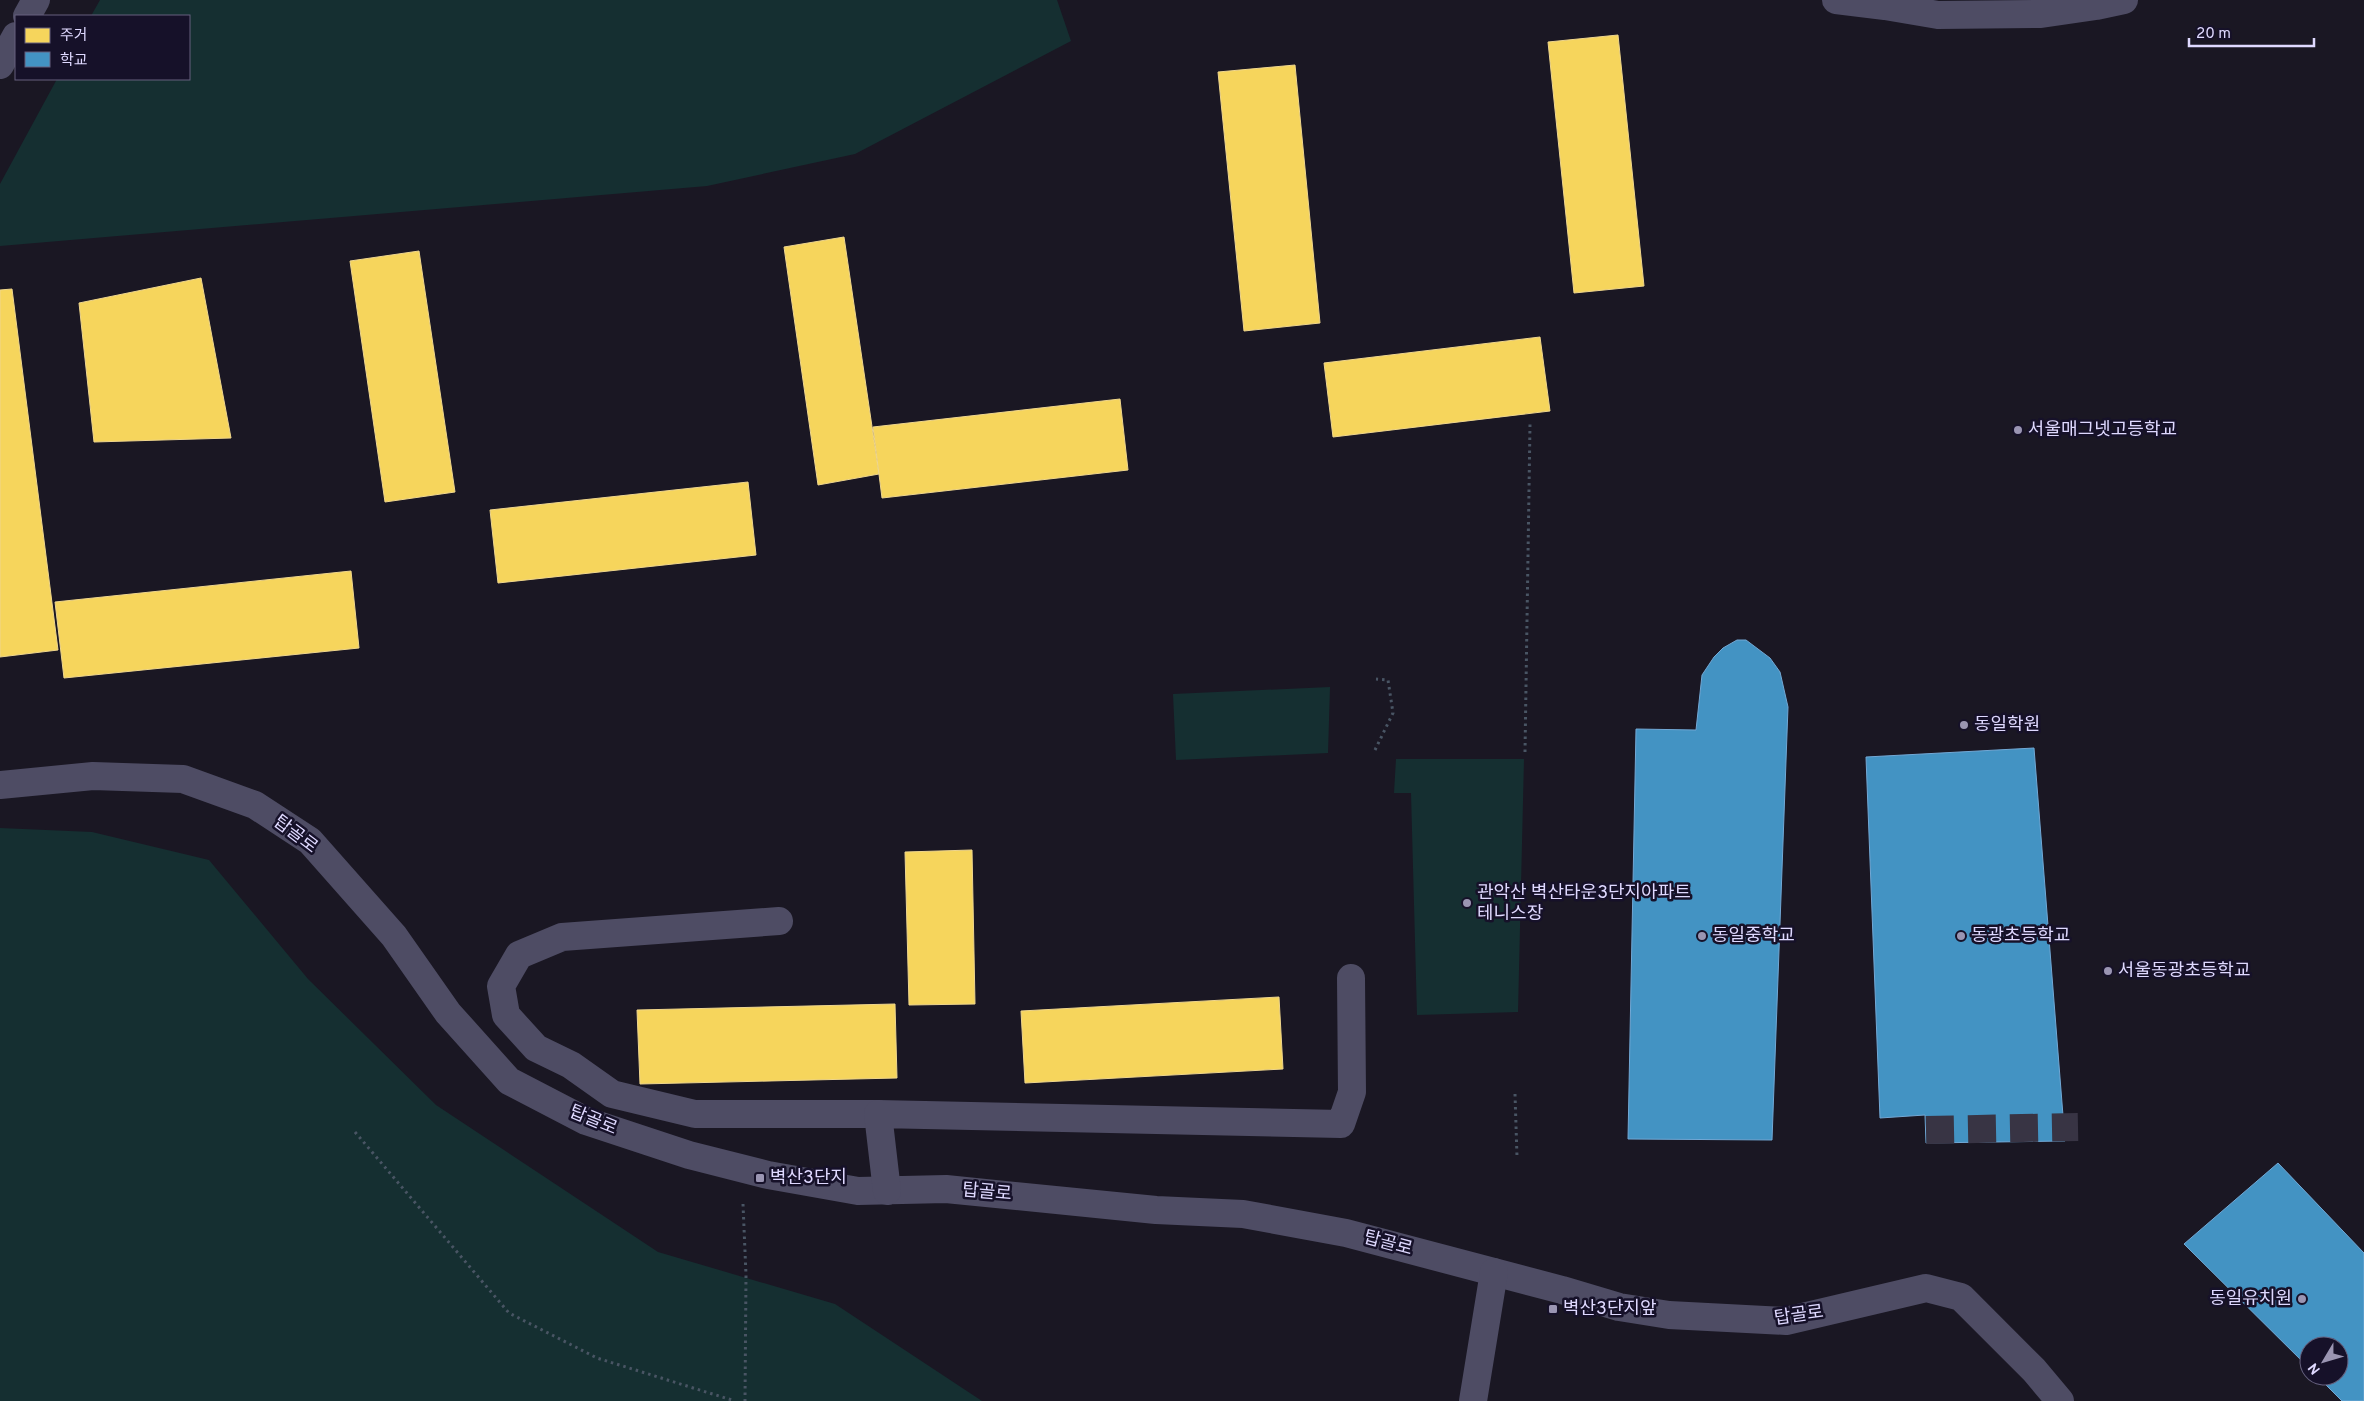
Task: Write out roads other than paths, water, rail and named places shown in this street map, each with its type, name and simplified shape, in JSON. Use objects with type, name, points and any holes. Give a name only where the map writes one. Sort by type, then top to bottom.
[{"type":"street","points":[[28,15],[36,0]]},
{"type":"street","points":[[1836,0],[1938,15],[2040,14],[2124,0]]},
{"type":"street","points":[[0,65],[15,38]]},
{"type":"street","name":"탑골로","points":[[0,785],[93,776],[183,779],[255,805],[310,841],[394,936],[448,1013],[509,1081],[586,1121],[689,1155],[768,1174],[858,1191],[946,1189],[1156,1210],[1244,1214],[1346,1233],[1619,1307],[1669,1315],[1786,1321],[1926,1288],[1961,1297],[2034,1370],[2060,1401]]},
{"type":"street","points":[[779,921],[562,938],[519,955],[501,986],[506,1015],[536,1048],[571,1065],[612,1094],[695,1114],[878,1114],[1341,1124],[1352,1092],[1351,978]]},
{"type":"street","points":[[878,1114],[887,1191]]},
{"type":"street","points":[[1473,1401],[1494,1272]]},
{"type":"tunnel","points":[[1926,1130],[2078,1127]]},
{"type":"place","name":"서울매그넷고등학교","points":[[2018,430]]},
{"type":"place","name":"동일학원","points":[[1964,725]]},
{"type":"place","name":"관악산 벽산타운3단지아파트 테니스장","points":[[1467,903]]},
{"type":"place","name":"동일중학교","points":[[1702,936]]},
{"type":"place","name":"동광초등학교","points":[[1961,936]]},
{"type":"place","name":"서울동광초등학교","points":[[2108,971]]},
{"type":"place","name":"벽산3단지","points":[[760,1178]]},
{"type":"place","name":"동일유치원","points":[[2302,1299]]},
{"type":"place","name":"벽산3단지앞","points":[[1553,1309]]}]
